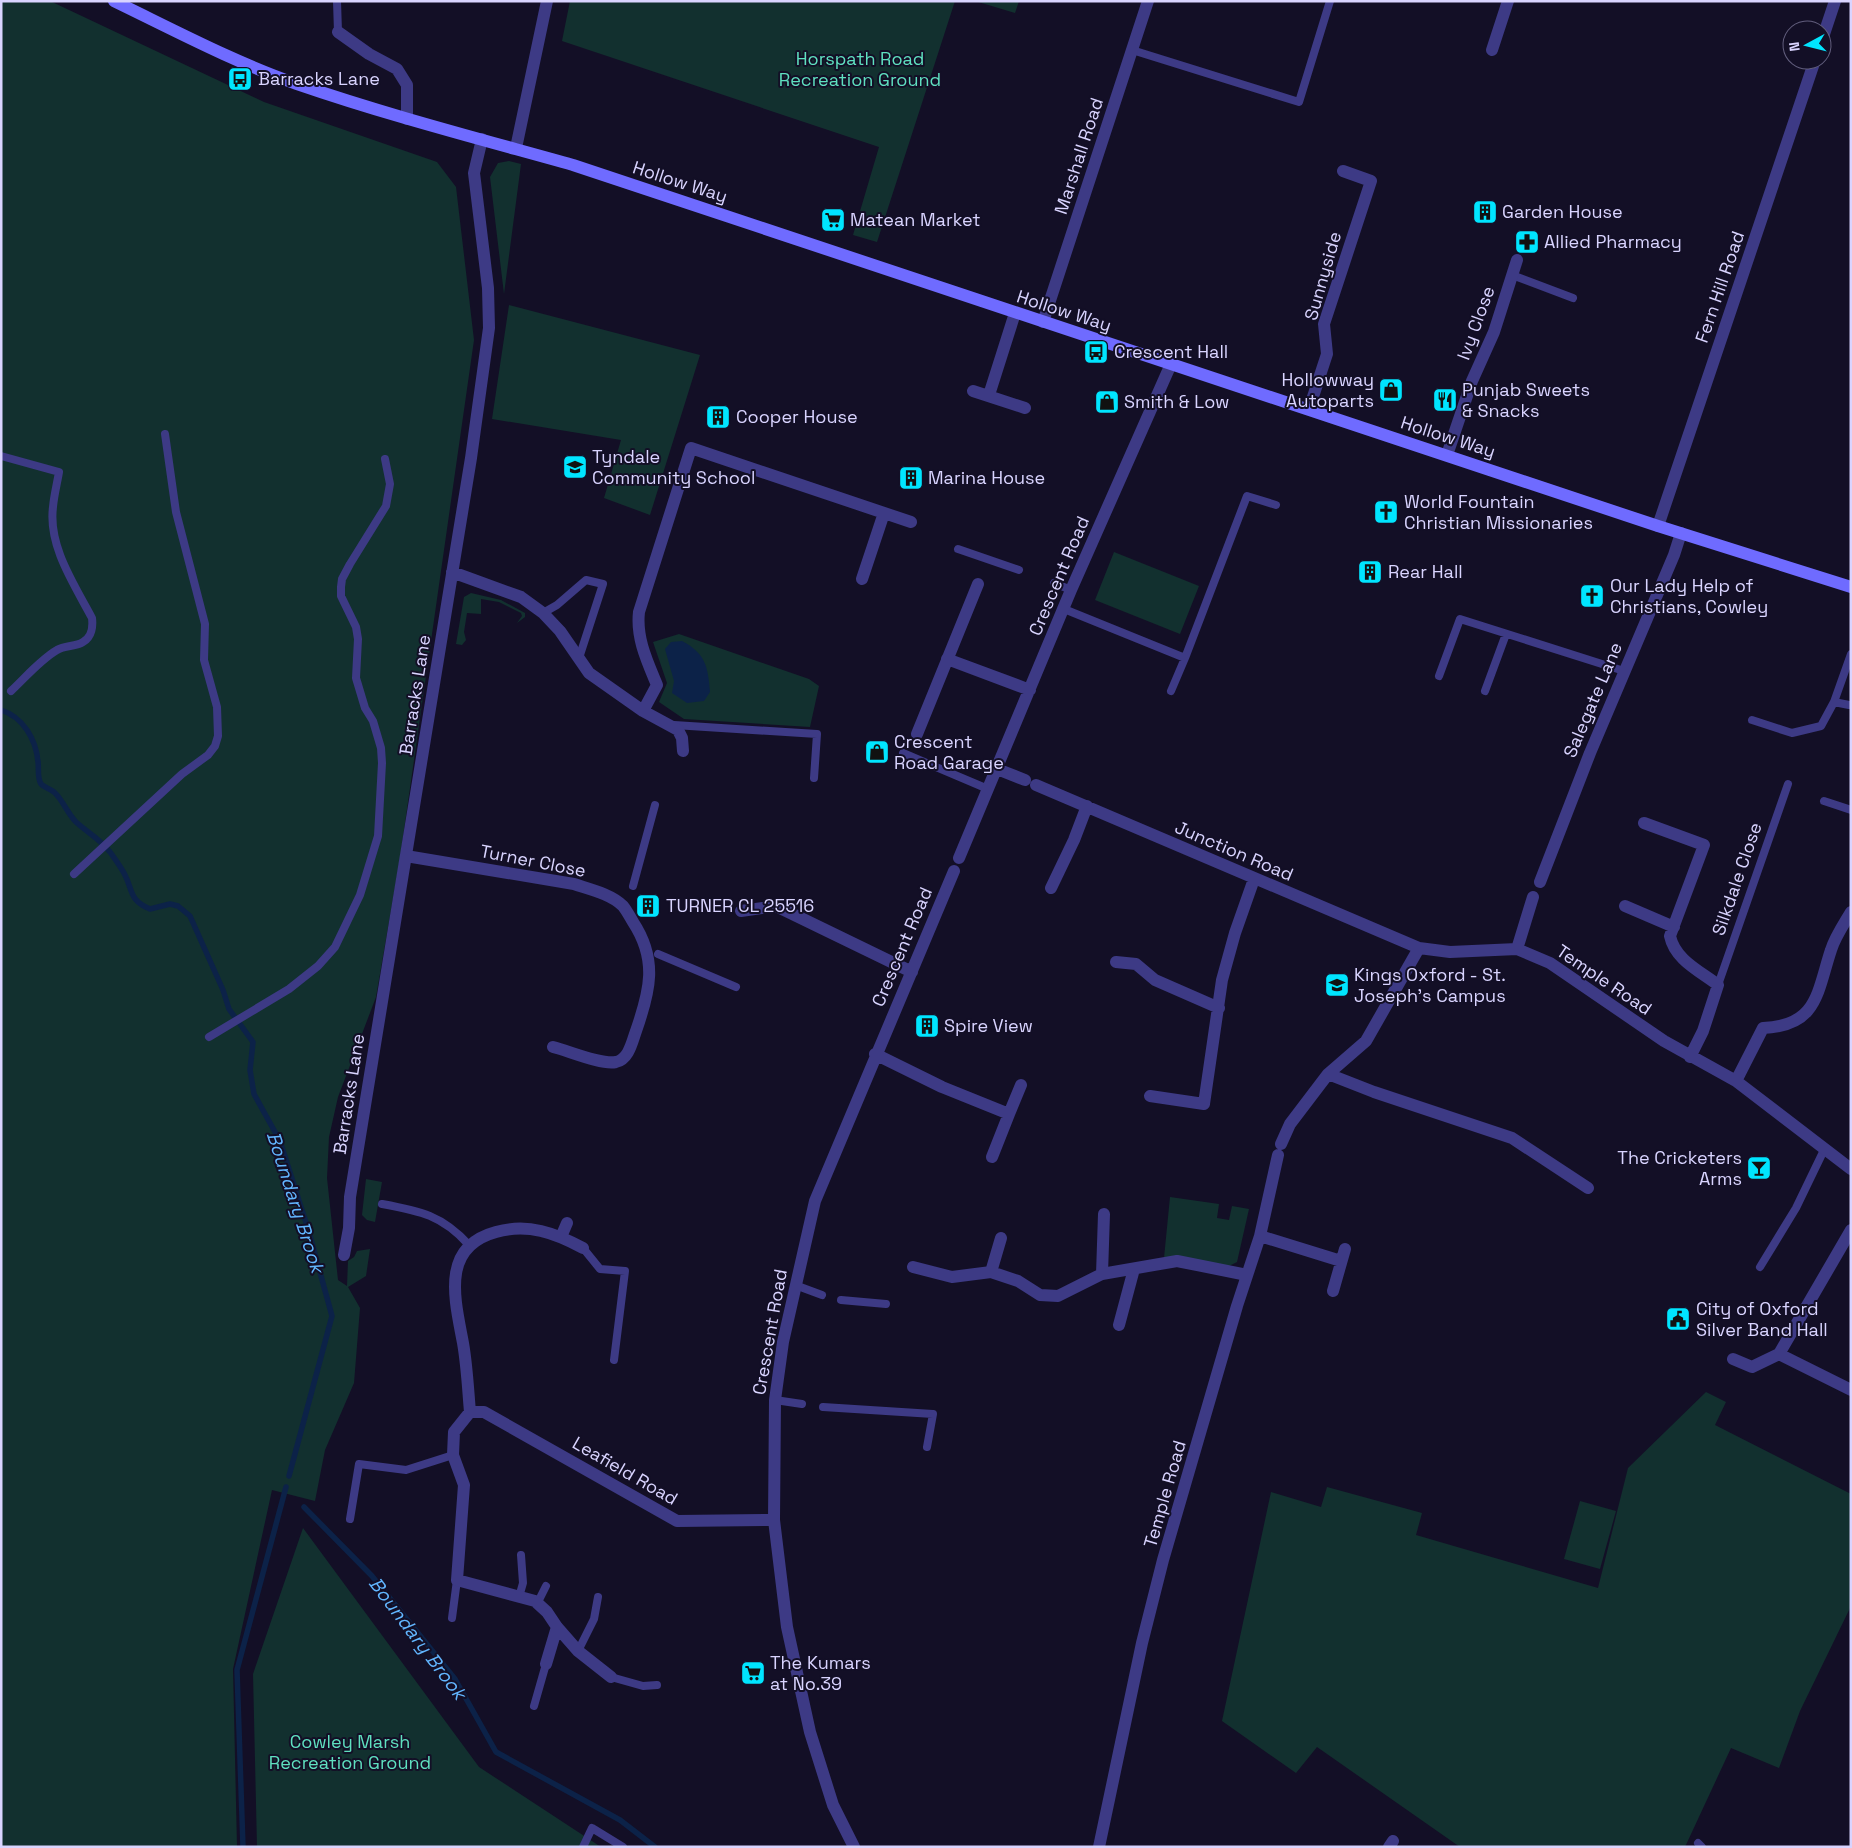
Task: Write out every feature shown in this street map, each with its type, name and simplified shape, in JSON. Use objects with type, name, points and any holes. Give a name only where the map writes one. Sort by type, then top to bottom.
[{"type":"main road","name":"Hollow Way","points":[[114,1],[252,66],[296,83],[406,119],[516,148],[582,168],[1658,526],[1851,587]]},
{"type":"street","points":[[516,148],[547,1]]},
{"type":"street","name":"Marshall Road","points":[[1043,322],[1148,1]]},
{"type":"street","points":[[1492,50],[1508,1]]},
{"type":"street","points":[[1829,20],[1835,1]]},
{"type":"street","points":[[338,32],[369,54],[397,69],[406,85],[406,119]]},
{"type":"street","name":"Fern Hill Road","points":[[1658,526],[1812,70]]},
{"type":"street","name":"Barracks Lane","points":[[344,1255],[349,1228],[350,1197],[472,458],[489,328],[488,288],[474,173],[482,139]]},
{"type":"street","name":"Sunnyside","points":[[1309,409],[1327,354],[1324,324],[1371,181],[1343,171]]},
{"type":"street","name":"Ivy Close","points":[[1447,455],[1472,381],[1494,332],[1517,260]]},
{"type":"street","points":[[989,395],[1015,313]]},
{"type":"street","name":"Crescent Road","points":[[959,858],[1072,590],[1171,364]]},
{"type":"street","points":[[973,390],[1025,408]]},
{"type":"street","points":[[643,710],[657,685],[640,641],[638,628],[639,612],[691,448],[911,522]]},
{"type":"street","points":[[862,579],[884,513]]},
{"type":"street","name":"Salegate Lane","points":[[1540,882],[1624,671],[1674,555],[1681,533]]},
{"type":"street","points":[[452,572],[521,596],[543,613],[560,631],[589,673],[643,710],[678,730],[682,738],[683,751]]},
{"type":"street","points":[[917,734],[978,584]]},
{"type":"street","points":[[947,659],[1030,690]]},
{"type":"street","name":"Junction Road","points":[[996,769],[1419,948]]},
{"type":"street","points":[[1051,888],[1074,840],[1087,806]]},
{"type":"street","points":[[1644,823],[1704,845],[1670,936],[1672,946],[1679,956],[1718,985]]},
{"type":"street","name":"Turner Close","points":[[406,856],[574,884],[598,892],[622,905],[640,934],[649,955],[650,983],[626,1056],[618,1062],[608,1062],[553,1047]]},
{"type":"street","name":"Crescent Road","points":[[854,1847],[833,1805],[810,1732],[787,1627],[774,1520],[775,1400],[783,1342],[815,1201],[875,1054],[954,871]]},
{"type":"street","points":[[1150,1096],[1204,1104],[1222,980],[1235,933],[1254,879]]},
{"type":"street","points":[[1517,949],[1533,897]]},
{"type":"street","points":[[741,911],[776,906],[912,972]]},
{"type":"street","points":[[1625,906],[1674,927]]},
{"type":"street","points":[[1736,1081],[1763,1028],[1777,1028],[1798,1020],[1814,1004],[1832,947],[1851,912]]},
{"type":"street","name":"Temple Road","points":[[1099,1847],[1142,1643],[1156,1588],[1260,1236],[1280,1149],[1290,1124],[1328,1074],[1366,1041],[1419,948],[1450,952],[1517,949],[1550,963],[1690,1057],[1736,1081],[1851,1169]]},
{"type":"street","points":[[1116,962],[1136,964],[1155,980],[1219,1008]]},
{"type":"street","name":"Silkdale Close","points":[[1690,1057],[1703,1031],[1718,985]]},
{"type":"street","points":[[875,1054],[942,1087],[1009,1114]]},
{"type":"street","points":[[1328,1074],[1374,1092],[1512,1138],[1588,1188]]},
{"type":"street","points":[[992,1157],[1021,1085]]},
{"type":"street","points":[[1102,1274],[1104,1214]]},
{"type":"street","points":[[561,1236],[567,1223]]},
{"type":"street","points":[[583,1248],[561,1236],[530,1227],[508,1228],[486,1234],[469,1245],[456,1269],[455,1310],[463,1345],[470,1412],[454,1432],[452,1455],[464,1485],[457,1580],[519,1597],[537,1604],[547,1612],[556,1627],[578,1651],[611,1678]]},
{"type":"street","points":[[1733,1358],[1752,1367],[1779,1354],[1851,1230]]},
{"type":"street","points":[[1260,1236],[1343,1255],[1333,1291]]},
{"type":"street","points":[[991,1272],[1000,1238]]},
{"type":"street","points":[[913,1267],[952,1277],[991,1272],[1018,1281],[1040,1295],[1058,1296],[1102,1274],[1177,1261],[1247,1275]]},
{"type":"street","points":[[1120,1325],[1134,1269]]},
{"type":"street","points":[[1779,1354],[1851,1390]]},
{"type":"street","name":"Leafield Road","points":[[470,1412],[484,1412],[677,1521],[774,1520]]},
{"type":"street","points":[[546,1664],[556,1627]]},
{"type":"lane","points":[[337,1],[338,32]]},
{"type":"lane","points":[[1132,50],[1299,102],[1330,1]]},
{"type":"lane","points":[[1512,275],[1573,298]]},
{"type":"lane","points":[[74,874],[182,774],[208,755],[215,746],[218,736],[217,707],[204,660],[204,624],[176,512],[165,434]]},
{"type":"lane","points":[[1,456],[59,472],[52,506],[53,530],[64,564],[92,618],[93,625],[92,631],[84,642],[58,649],[11,692]]},
{"type":"lane","points":[[211,1035],[243,1018],[289,989],[318,966],[335,947],[360,895],[378,836],[382,763],[381,748],[356,678],[358,639],[356,627],[341,596],[341,587],[342,579],[350,564],[386,506],[390,484],[385,459]]},
{"type":"lane","points":[[1172,691],[1247,496],[1276,505]]},
{"type":"lane","points":[[958,549],[1018,570]]},
{"type":"lane","points":[[543,613],[557,605],[586,580],[603,584],[579,658]]},
{"type":"lane","points":[[1054,583],[1072,590]]},
{"type":"lane","points":[[1064,609],[1185,658]]},
{"type":"lane","points":[[1439,676],[1460,619],[1624,671]]},
{"type":"lane","points":[[1485,691],[1506,634]]},
{"type":"lane","points":[[1752,720],[1792,733],[1821,726],[1834,702],[1851,654]]},
{"type":"lane","points":[[1834,702],[1849,705]]},
{"type":"lane","points":[[669,725],[817,734],[814,778]]},
{"type":"lane","points":[[902,753],[988,789]]},
{"type":"lane","name":"Silkdale Close","points":[[1718,985],[1788,784]]},
{"type":"lane","points":[[1824,800],[1851,810]]},
{"type":"lane","points":[[633,886],[655,805]]},
{"type":"lane","points":[[658,954],[736,987]]},
{"type":"lane","points":[[1760,1267],[1796,1208],[1824,1150]]},
{"type":"lane","points":[[382,1204],[414,1210],[433,1218],[454,1228],[469,1245]]},
{"type":"lane","points":[[583,1248],[600,1269],[625,1272],[614,1360]]},
{"type":"lane","points":[[795,1285],[822,1294]]},
{"type":"lane","points":[[841,1300],[886,1304]]},
{"type":"lane","points":[[775,1400],[802,1404]]},
{"type":"lane","points":[[823,1407],[932,1414],[927,1447]]},
{"type":"lane","points":[[350,1519],[359,1464],[406,1470],[452,1455]]},
{"type":"lane","points":[[519,1597],[523,1583],[521,1555]]},
{"type":"lane","points":[[452,1618],[457,1580]]},
{"type":"lane","points":[[537,1604],[546,1586]]},
{"type":"lane","points":[[578,1651],[594,1618],[598,1598]]},
{"type":"lane","points":[[534,1706],[546,1664]]},
{"type":"lane","points":[[611,1678],[643,1686],[657,1685]]},
{"type":"lane","points":[[583,1847],[592,1828],[623,1847]]},
{"type":"green space","points":[[1,1],[50,1],[264,102],[437,162],[456,187],[474,340],[400,858],[376,997],[338,1097],[329,1137],[327,1178],[338,1280],[347,1286],[348,1261],[354,1257],[357,1251],[370,1249],[366,1276],[348,1287],[360,1308],[354,1383],[325,1450],[315,1501],[272,1490],[233,1669],[237,1847],[1,1847]]},
{"type":"green space","name":"Horspath Road Recreation Ground","points":[[570,1],[955,1],[877,242],[853,235],[879,147],[562,41]]},
{"type":"green space","points":[[975,1],[1019,1],[1015,13]]},
{"type":"green space","points":[[509,161],[521,164],[504,294],[490,177],[498,163]]},
{"type":"green space","points":[[509,305],[700,355],[650,515],[604,498],[621,440],[492,419]]},
{"type":"green space","points":[[1114,552],[1199,586],[1180,634],[1095,600]]},
{"type":"green space","points":[[471,593],[501,600],[525,613],[525,617],[517,623],[522,616],[521,613],[499,602],[481,599],[481,614],[467,613],[464,632],[466,640],[462,645],[456,644],[464,597]]},
{"type":"green space","points":[[679,634],[809,679],[819,686],[810,727],[684,719],[659,702],[667,683],[653,642]]},
{"type":"green space","points":[[366,1179],[382,1182],[375,1222],[367,1220],[362,1215]]},
{"type":"green space","points":[[1170,1197],[1219,1204],[1217,1218],[1229,1220],[1232,1206],[1249,1209],[1237,1262],[1229,1266],[1164,1258]]},
{"type":"green space","points":[[1706,1392],[1726,1402],[1715,1425],[1851,1494],[1851,1606],[1800,1711],[1779,1768],[1731,1748],[1685,1847],[1460,1847],[1317,1747],[1296,1773],[1222,1721],[1271,1492],[1321,1507],[1327,1487],[1422,1513],[1416,1535],[1598,1588],[1628,1468]]},
{"type":"green space","points":[[1580,1501],[1616,1511],[1600,1569],[1564,1559]]},
{"type":"green space","name":"Cowley Marsh Recreation Ground","points":[[303,1528],[479,1767],[601,1847],[257,1847],[253,1674]]},
{"type":"water","points":[[682,641],[696,650],[704,661],[710,692],[704,701],[687,703],[672,693],[674,681],[665,649],[671,642]]},
{"type":"waterway","name":"Boundary Brook","points":[[1,710],[9,713],[22,723],[31,737],[37,753],[41,784],[54,792],[76,822],[106,847],[123,872],[135,899],[150,909],[170,904],[178,906],[190,916],[223,990],[229,1009],[253,1042],[250,1070],[254,1094],[280,1141],[309,1232],[332,1316],[289,1476]]},
{"type":"waterway","points":[[243,1847],[237,1670],[286,1487]]},
{"type":"waterway","name":"Boundary Brook","points":[[304,1507],[372,1576],[455,1679],[496,1752],[620,1820],[655,1847]]},
{"type":"place","name":"Barracks Lane","points":[[240,79]]},
{"type":"place","name":"Garden House","points":[[1485,212]]},
{"type":"place","name":"Matean Market","points":[[833,220]]},
{"type":"place","name":"Allied Pharmacy","points":[[1527,242]]},
{"type":"place","name":"Crescent Hall","points":[[1096,352]]},
{"type":"place","name":"Hollowway Autoparts","points":[[1391,390]]},
{"type":"place","name":"Punjab Sweets & Snacks","points":[[1445,400]]},
{"type":"place","name":"Smith & Low","points":[[1107,402]]},
{"type":"place","name":"Cooper House","points":[[718,417]]},
{"type":"place","name":"Tyndale Community School","points":[[575,467]]},
{"type":"place","name":"Marina House","points":[[911,478]]},
{"type":"place","name":"World Fountain Christian Missionaries","points":[[1386,512]]},
{"type":"place","name":"Rear Hall","points":[[1370,572]]},
{"type":"place","name":"Our Lady Help of Christians, Cowley","points":[[1592,596]]},
{"type":"place","name":"Crescent Road Garage","points":[[877,752]]},
{"type":"place","name":"TURNER CL 25516","points":[[648,906]]},
{"type":"place","name":"Kings Oxford - St. Joseph's Campus","points":[[1337,985]]},
{"type":"place","name":"Spire View","points":[[927,1026]]},
{"type":"place","name":"The Cricketers Arms","points":[[1759,1168]]},
{"type":"place","name":"City of Oxford Silver Band Hall","points":[[1678,1319]]},
{"type":"place","name":"The Kumars at No.39","points":[[753,1673]]}]
